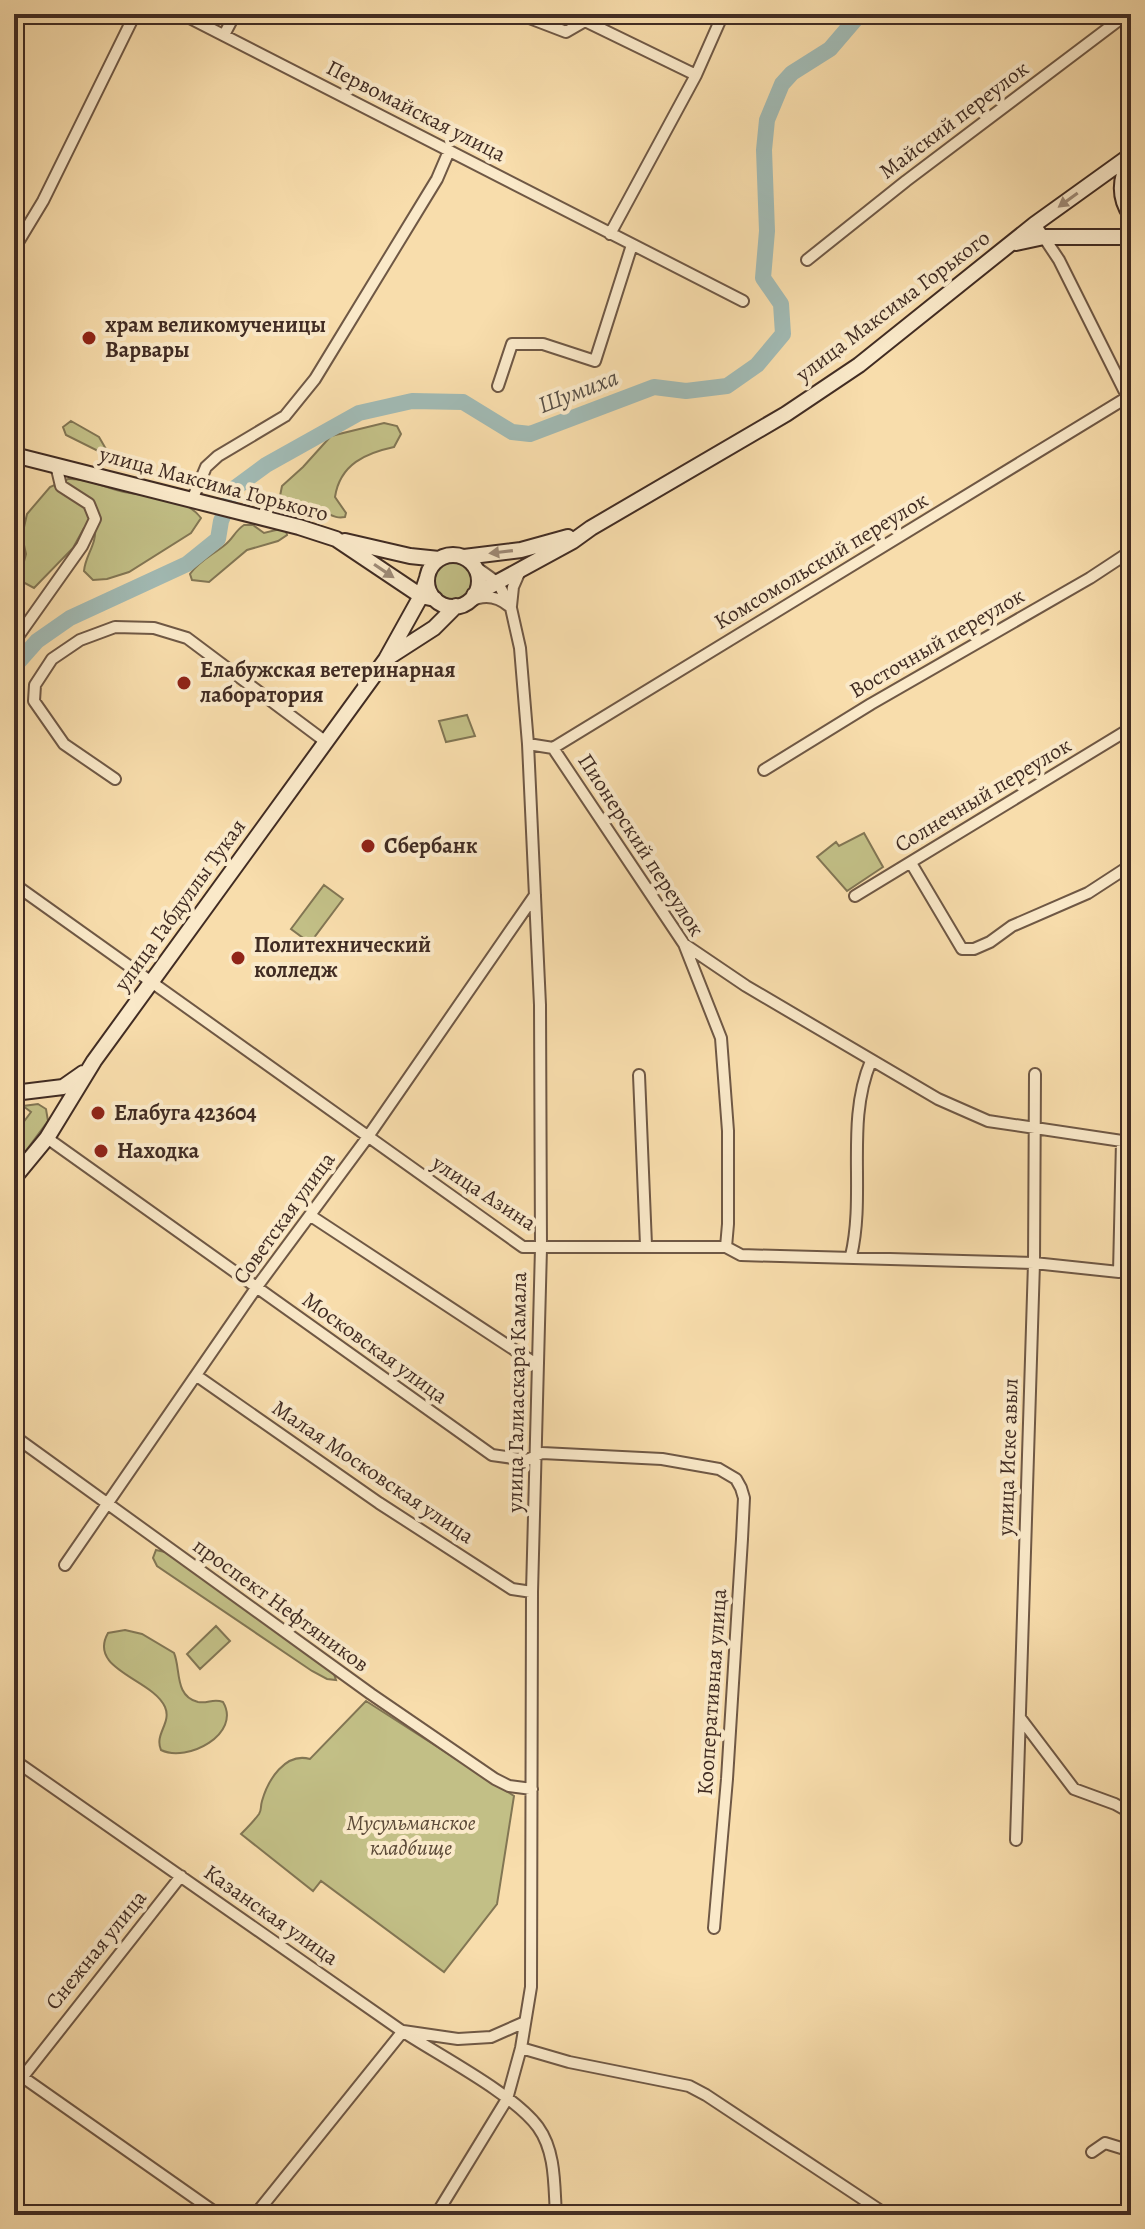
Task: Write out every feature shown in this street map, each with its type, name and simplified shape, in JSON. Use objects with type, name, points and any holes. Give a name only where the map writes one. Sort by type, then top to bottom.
[{"type":"main road","points":[[1128,14],[1131,20]]},
{"type":"main road","points":[[1131,156],[1123,175],[1121,192],[1131,216]]},
{"type":"main road","name":"улица Максима Горького","points":[[336,539],[428,598],[448,606],[466,601],[786,414],[847,373],[1035,224],[1131,156]]},
{"type":"main road","points":[[1005,248],[1028,239],[1044,237],[1131,237]]},
{"type":"main road","name":"улица Максима Горького","points":[[14,455],[410,556],[439,559],[455,555],[469,561],[549,543],[591,528]]},
{"type":"main road","points":[[428,598],[427,578],[431,567],[439,559]]},
{"type":"main road","points":[[466,601],[478,580],[469,561]]},
{"type":"main road","name":"улица Габдуллы Тукая","points":[[14,1178],[47,1138],[94,1061],[428,598]]},
{"type":"main road","name":"улица Габдуллы Тукая","points":[[386,659],[434,628],[466,601]]},
{"type":"main road","points":[[14,1093],[63,1087],[77,1079],[94,1061]]},
{"type":"main road","points":[[42,1091],[54,1098],[60,1107],[57,1123]]},
{"type":"street","points":[[14,249],[43,201],[135,14]]},
{"type":"street","name":"Первомайская улица","points":[[182,14],[743,301]]},
{"type":"street","points":[[224,35],[235,14]]},
{"type":"street","points":[[519,14],[566,32],[585,21],[696,75]]},
{"type":"street","points":[[610,234],[696,75],[723,14]]},
{"type":"street","name":"Майский переулок","points":[[807,260],[906,181],[1128,14]]},
{"type":"street","points":[[192,500],[206,467],[218,456],[285,416],[315,379],[437,179],[449,151]]},
{"type":"street","points":[[1035,224],[1059,260],[1130,398]]},
{"type":"street","points":[[498,386],[512,344],[543,344],[595,361],[632,245]]},
{"type":"street","name":"Комсомольский переулок","points":[[553,748],[1130,398]]},
{"type":"street","points":[[14,642],[82,546],[95,519],[89,504],[61,486],[55,472],[56,465]]},
{"type":"street","name":"Восточный переулок","points":[[764,770],[1131,551]]},
{"type":"street","name":"улица Галиаскара Камала","points":[[436,2215],[507,2099],[521,2048],[531,1987],[532,1592],[541,1248],[540,1005],[528,744],[520,648],[511,608],[498,583],[469,561]]},
{"type":"street","points":[[511,608],[513,587],[522,568]]},
{"type":"street","points":[[466,601],[491,597],[502,600],[511,608]]},
{"type":"street","points":[[115,779],[64,744],[34,701],[35,685],[52,659],[80,640],[115,627],[154,628],[187,638],[326,742]]},
{"type":"street","name":"Солнечный переулок","points":[[855,896],[1131,728]]},
{"type":"street","points":[[528,744],[553,748]]},
{"type":"street","name":"Пионерский переулок","points":[[553,748],[684,944],[721,1038],[728,1131],[726,1247]]},
{"type":"street","points":[[911,863],[962,949],[974,949],[990,942],[1012,926],[1088,893],[1131,865]]},
{"type":"street","name":"улица Азина","points":[[14,884],[523,1247],[726,1247],[741,1255],[1034,1263],[1119,1272],[1122,1141],[1035,1129]]},
{"type":"street","name":"Советская улица","points":[[65,1565],[256,1288],[367,1138],[535,895]]},
{"type":"street","points":[[684,944],[746,986],[938,1099],[988,1121],[1035,1129]]},
{"type":"street","points":[[851,1256],[855,1232],[859,1096],[871,1061]]},
{"type":"street","name":"улица Иске авыл","points":[[1016,1840],[1034,1263],[1035,1074]]},
{"type":"street","points":[[639,1075],[646,1245]]},
{"type":"street","name":"Московская улица","points":[[47,1138],[482,1450],[505,1459],[527,1460],[542,1453],[601,1454],[662,1459],[719,1469]]},
{"type":"street","points":[[311,1216],[536,1364]]},
{"type":"street","name":"Малая Московская улица","points":[[197,1376],[379,1503],[512,1589],[532,1592]]},
{"type":"street","name":"проспект Нефтяников","points":[[14,1436],[495,1779],[509,1786],[532,1789]]},
{"type":"street","name":"Кооперативная улица","points":[[714,1928],[728,1764],[744,1498],[736,1479],[719,1469]]},
{"type":"street","points":[[1020,1718],[1074,1789],[1131,1813]]},
{"type":"street","name":"Казанская улица","points":[[14,1760],[530,2117],[545,2140],[553,2172],[556,2215]]},
{"type":"street","name":"Снежная улица","points":[[14,2088],[18,2074],[181,1876]]},
{"type":"street","points":[[255,2215],[403,2031],[458,2039],[491,2037],[525,2022]]},
{"type":"street","points":[[521,2048],[569,2062],[689,2086],[887,2215]]},
{"type":"street","points":[[18,2074],[219,2215]]},
{"type":"street","points":[[1092,2152],[1105,2143],[1131,2151]]},
{"type":"street","points":[[14,2204],[28,2215]]},
{"type":"green space","points":[[71,421],[99,437],[106,449],[98,451],[66,435],[63,427]]},
{"type":"green space","points":[[384,423],[397,426],[401,434],[394,447],[364,457],[342,476],[335,497],[346,513],[345,517],[294,506],[280,496],[282,486],[331,436]]},
{"type":"green space","points":[[68,479],[176,501],[201,518],[191,533],[129,572],[93,580],[84,571],[95,534],[95,528],[88,526],[73,548],[34,588],[19,580],[26,554],[22,536],[27,514],[50,487]]},
{"type":"green space","points":[[244,525],[253,525],[264,533],[280,529],[287,535],[278,541],[247,550],[209,582],[192,580],[190,574],[194,569]]},
{"type":"green space","points":[[453,560],[467,566],[473,580],[467,594],[453,600],[439,594],[433,580],[439,566]]},
{"type":"green space","points":[[467,715],[475,736],[446,742],[439,721]]},
{"type":"green space","points":[[864,833],[883,867],[847,891],[817,857],[836,842],[839,846]]},
{"type":"green space","points":[[324,885],[343,899],[310,943],[291,929]]},
{"type":"green space","points":[[38,1104],[46,1109],[48,1121],[22,1156],[14,1157],[14,1135],[31,1112],[23,1106]]},
{"type":"green space","points":[[156,1550],[165,1552],[326,1665],[333,1671],[336,1680],[312,1671],[157,1566],[153,1558]]},
{"type":"green space","points":[[216,1626],[230,1641],[200,1669],[187,1654]]},
{"type":"green space","points":[[125,1630],[142,1634],[174,1653],[182,1688],[190,1699],[223,1702],[227,1714],[219,1735],[197,1749],[172,1753],[161,1750],[159,1744],[167,1713],[165,1707],[158,1697],[106,1656],[104,1646],[108,1633]]},
{"type":"green space","name":"Мусульманское кладбище","points":[[366,1701],[514,1796],[497,1904],[444,1972],[321,1881],[313,1891],[241,1834],[259,1814],[265,1793],[279,1770],[293,1760],[310,1759]]},
{"type":"waterway","name":"Шумиха","points":[[14,667],[37,641],[70,618],[187,564],[218,539],[221,521],[235,488],[266,465],[359,413],[412,401],[463,402],[512,432],[530,434],[654,387],[686,391],[727,386],[757,365],[783,334],[781,304],[763,278],[767,231],[764,150],[767,120],[782,84],[792,73],[830,49],[860,14]]},
{"type":"place","name":"храм великомученицы Варвары","points":[[89,338]]},
{"type":"place","name":"Елабужская ветеринарная лаборатория","points":[[184,683]]},
{"type":"place","name":"Сбербанк","points":[[368,846]]},
{"type":"place","name":"Политехнический колледж","points":[[238,958]]},
{"type":"place","name":"Елабуга 423604","points":[[98,1113]]},
{"type":"place","name":"Находка","points":[[101,1151]]}]
